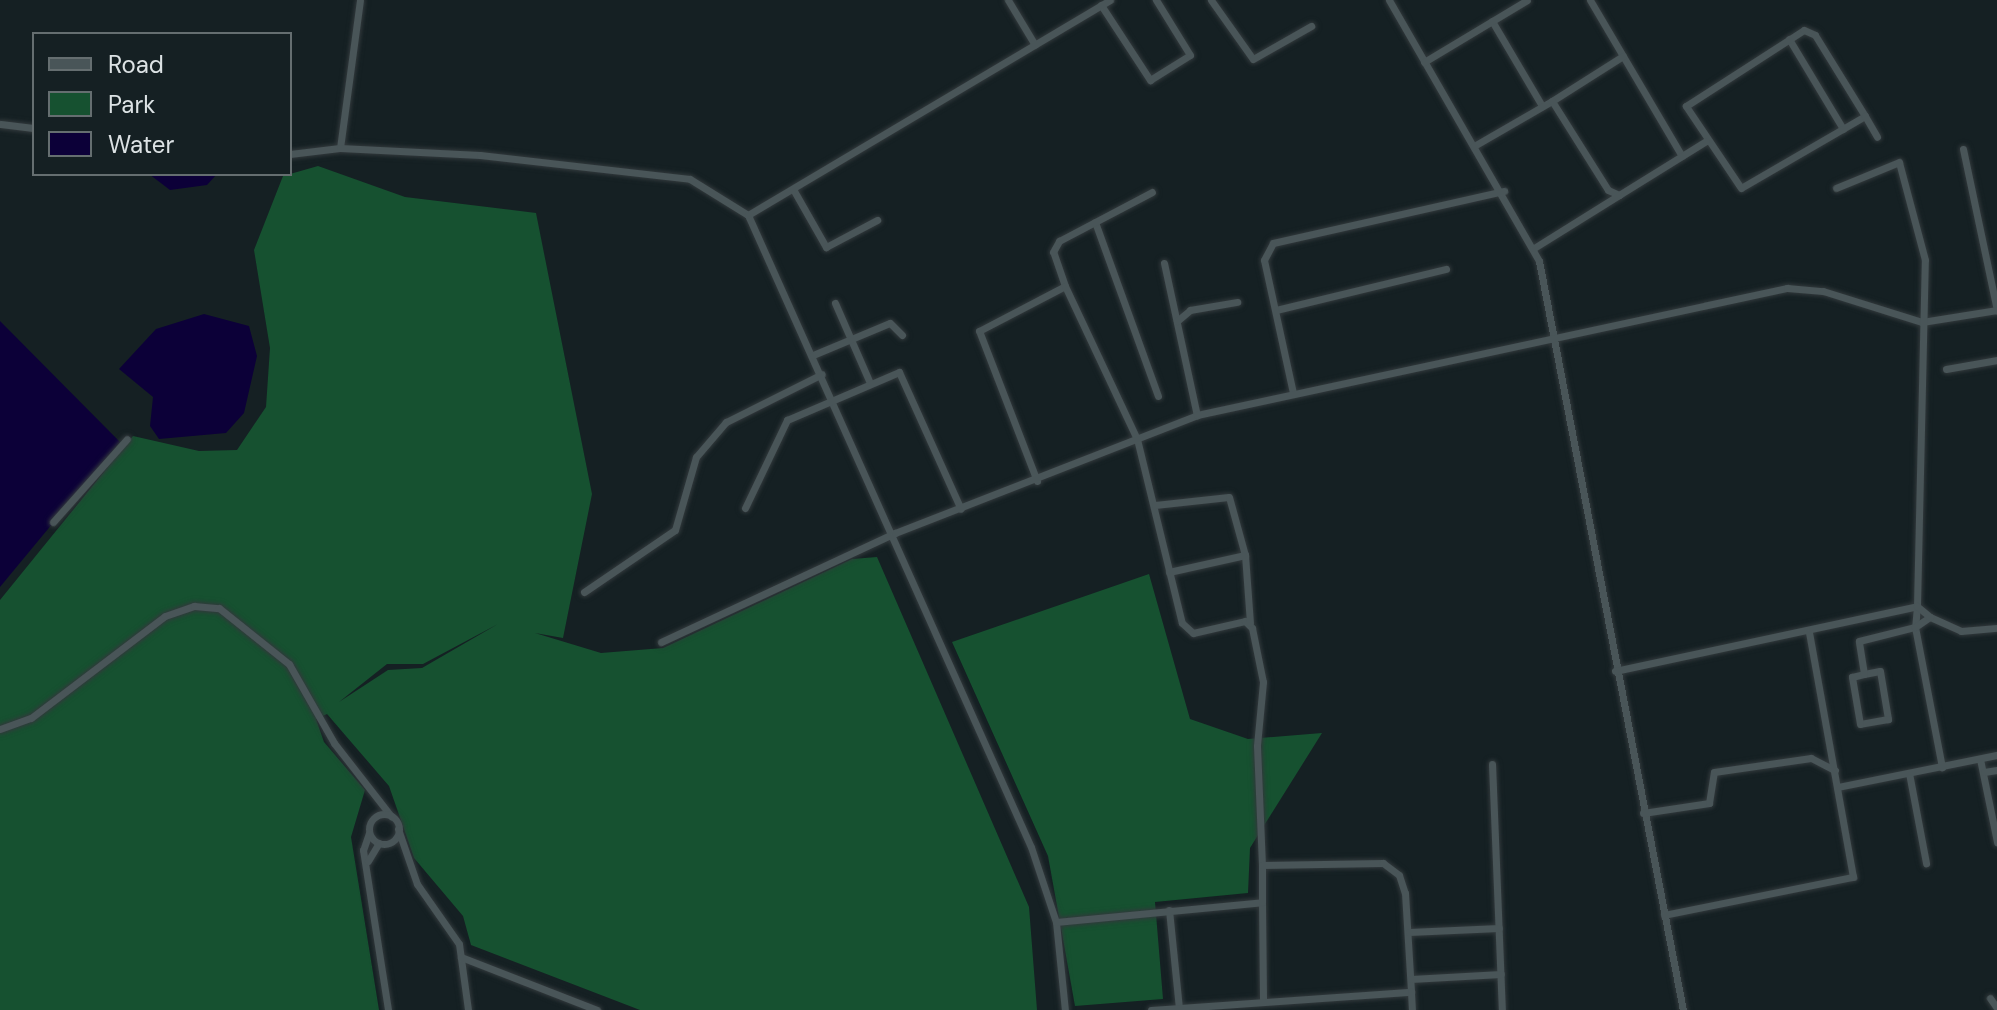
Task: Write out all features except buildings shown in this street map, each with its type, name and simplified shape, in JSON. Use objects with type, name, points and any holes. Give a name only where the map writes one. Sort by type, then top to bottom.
[{"type":"street","points":[[340,148],[360,0]]},
{"type":"street","points":[[1008,0],[1035,45]]},
{"type":"street","points":[[748,215],[1110,0]]},
{"type":"street","points":[[1101,5],[1150,80],[1190,55],[1156,0]]},
{"type":"street","points":[[1211,0],[1253,59],[1311,26]]},
{"type":"street","points":[[1389,0],[1474,146],[1504,191],[1534,248],[1556,338],[1615,671],[1683,1010]]},
{"type":"street","points":[[1424,62],[1527,0]]},
{"type":"street","points":[[1590,0],[1682,156]]},
{"type":"street","points":[[1492,21],[1542,106]]},
{"type":"street","points":[[1865,116],[1741,188],[1706,141],[1687,101],[1804,30],[1815,35],[1865,116],[1877,137]]},
{"type":"street","points":[[1789,39],[1843,129]]},
{"type":"street","points":[[1474,146],[1623,56]]},
{"type":"street","points":[[1552,101],[1608,190],[1619,195]]},
{"type":"street","points":[[0,124],[32,128]]},
{"type":"street","points":[[1534,248],[1706,141]]},
{"type":"street","points":[[292,154],[340,148],[690,179],[748,215],[895,533],[1031,847],[1056,922],[1065,1010]]},
{"type":"street","points":[[661,642],[895,533],[1037,481],[1197,415],[1787,288],[1823,291],[1928,322],[1997,310],[1963,149]]},
{"type":"street","points":[[1836,188],[1895,161],[1902,166],[1925,260],[1928,322],[1915,627],[1942,767]]},
{"type":"street","points":[[793,189],[826,247],[877,220]]},
{"type":"street","points":[[1293,393],[1264,260],[1273,243],[1504,191]]},
{"type":"street","points":[[1152,192],[1054,248],[1065,286],[1137,439],[1186,631],[1250,623]]},
{"type":"street","points":[[1095,222],[1158,396]]},
{"type":"street","points":[[1164,263],[1197,415]]},
{"type":"street","points":[[1276,310],[1446,269]]},
{"type":"street","points":[[1037,481],[979,331],[1065,286]]},
{"type":"street","points":[[1177,321],[1190,310],[1237,302]]},
{"type":"street","points":[[835,303],[870,383]]},
{"type":"street","points":[[813,355],[893,322],[902,335]]},
{"type":"street","points":[[1946,369],[1997,360]]},
{"type":"street","points":[[745,508],[781,427],[833,398],[904,373],[961,509]]},
{"type":"street","points":[[584,592],[675,530],[696,457],[726,422],[822,374]]},
{"type":"street","points":[[53,522],[127,439]]},
{"type":"street","points":[[1155,505],[1229,497],[1245,555],[1250,623],[1263,682],[1257,746],[1263,1002]]},
{"type":"street","points":[[1169,572],[1245,555]]},
{"type":"street","points":[[0,729],[31,718],[149,625],[206,606],[247,624],[289,664],[334,743],[391,816],[406,854],[461,957],[468,1010]]},
{"type":"street","points":[[1917,606],[1930,617],[1961,631],[1997,628]]},
{"type":"street","points":[[1615,671],[1855,624],[1917,606]]},
{"type":"street","points":[[1859,641],[1915,627],[1930,617]]},
{"type":"street","points":[[1855,624],[1864,674]]},
{"type":"street","points":[[1664,915],[1853,877],[1809,632]]},
{"type":"street","points":[[1880,671],[1888,719],[1860,724],[1852,677],[1864,674],[1880,671]]},
{"type":"street","points":[[1838,787],[1997,755]]},
{"type":"street","points":[[1643,813],[1709,803],[1714,772],[1811,758],[1835,770]]},
{"type":"street","points":[[1980,759],[1997,842]]},
{"type":"street","points":[[1492,764],[1502,1010]]},
{"type":"street","points":[[1984,772],[1997,770]]},
{"type":"street","points":[[1909,773],[1926,863]]},
{"type":"street","points":[[377,796],[374,818],[363,844],[368,861],[388,1010]]},
{"type":"street","points":[[374,818],[391,816]]},
{"type":"street","points":[[391,842],[398,829]]},
{"type":"street","points":[[369,833],[379,843],[391,842],[406,854]]},
{"type":"street","points":[[368,861],[379,843]]},
{"type":"street","points":[[1262,865],[1383,863],[1399,875],[1409,932],[1412,1010]]},
{"type":"street","points":[[1056,922],[1262,902]]},
{"type":"street","points":[[1169,910],[1179,1008]]},
{"type":"street","points":[[1409,932],[1499,928]]},
{"type":"street","points":[[461,957],[597,1010]]},
{"type":"street","points":[[1411,979],[1501,974]]},
{"type":"street","points":[[1151,1010],[1411,992]]},
{"type":"street","points":[[1990,998],[1997,1008]]},
{"type":"green space","points":[[318,166],[405,197],[536,213],[592,494],[563,638],[535,633],[601,653],[663,648],[852,559],[877,557],[1029,907],[1037,1010],[640,1010],[471,945],[463,916],[414,858],[389,786],[327,714],[316,719],[324,742],[365,790],[351,837],[379,1010],[0,1010],[0,600],[133,436],[199,451],[237,450],[266,407],[270,348],[254,250],[283,176],[292,176],[292,173]],"holes":[[[498,624],[422,668],[388,670],[339,702],[387,664],[423,664]]]},
{"type":"green space","points":[[1149,574],[1190,719],[1248,739],[1322,733],[1250,848],[1248,893],[1155,902],[1163,999],[1075,1006],[1048,856],[952,642]]},
{"type":"water","points":[[152,176],[215,176],[207,185],[170,190]]},
{"type":"water","points":[[204,314],[249,326],[257,356],[244,413],[226,433],[159,439],[150,426],[153,397],[119,369],[156,329]]},
{"type":"water","points":[[0,321],[120,442],[0,587]]}]
